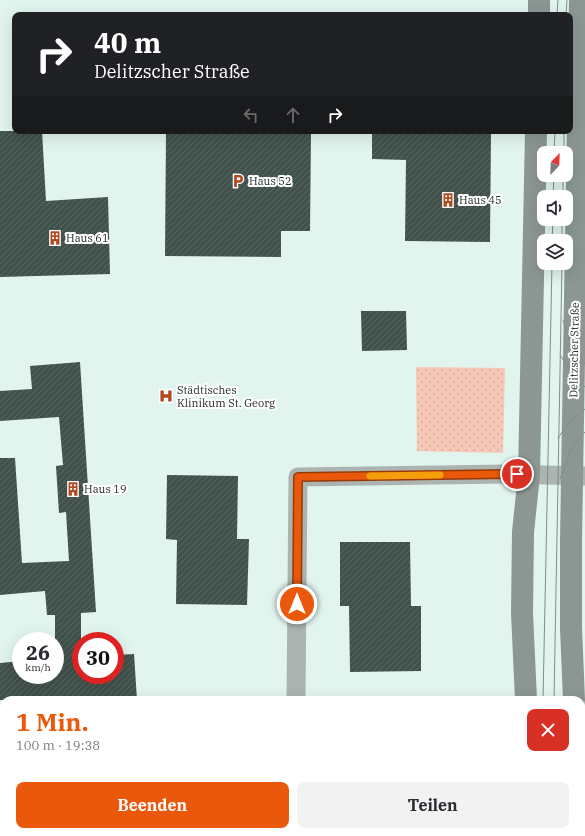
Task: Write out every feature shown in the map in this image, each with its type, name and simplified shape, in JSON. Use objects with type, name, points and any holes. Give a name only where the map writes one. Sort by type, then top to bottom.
[{"type":"main road","points":[[539,0],[539,12]]},
{"type":"main road","name":"Delitzscher Straße","points":[[574,696],[578,628],[580,0]]},
{"type":"main road","points":[[526,696],[522,613],[522,532],[529,475],[536,134]]},
{"type":"street","points":[[296,696],[298,477],[578,476]]},
{"type":"shaded area","points":[[416,367],[505,368],[503,453],[417,451]]},
{"type":"building","name":"Haus 61","points":[[0,131],[12,131],[12,134],[42,134],[46,201],[108,197],[110,274],[0,277]]},
{"type":"building","name":"Haus 52","points":[[166,134],[311,134],[310,231],[281,231],[281,257],[165,256]]},
{"type":"building","name":"Haus 45","points":[[372,134],[491,134],[490,242],[405,241],[406,160],[372,159]]},
{"type":"building","points":[[361,311],[406,311],[407,350],[362,351]]},
{"type":"building","points":[[80,362],[96,612],[81,613],[81,632],[72,632],[72,684],[124,684],[124,655],[134,654],[137,696],[0,696],[0,663],[12,662],[12,684],[64,684],[64,632],[55,632],[55,615],[47,615],[45,591],[0,595],[0,458],[15,458],[22,563],[69,561],[66,512],[59,513],[56,466],[63,465],[59,417],[0,421],[0,391],[32,389],[30,366]]},
{"type":"building","points":[[167,475],[238,476],[237,539],[249,539],[247,605],[176,604],[177,540],[166,539]]},
{"type":"building","points":[[340,542],[410,542],[411,606],[421,606],[421,671],[350,672],[349,606],[340,606]]},
{"type":"tram line","points":[[557,12],[558,0]]},
{"type":"tram line","points":[[566,12],[567,0]]},
{"type":"tram line","points":[[554,146],[555,134]]},
{"type":"tram line","points":[[564,134],[564,146]]},
{"type":"tram line","points":[[553,190],[554,182]]},
{"type":"tram line","points":[[563,182],[563,190]]},
{"type":"tram line","points":[[552,234],[553,226]]},
{"type":"tram line","points":[[562,226],[562,234]]},
{"type":"tram line","points":[[543,696],[552,270]]},
{"type":"tram line","points":[[554,696],[562,270]]},
{"type":"tram line","points":[[563,320],[569,339],[585,364]]},
{"type":"tram line","points":[[560,355],[574,376],[585,387]]},
{"type":"tram line","points":[[558,438],[568,424],[585,409]]},
{"type":"tram line","points":[[560,479],[572,447],[585,432]]},
{"type":"slow traffic","points":[[370,476],[440,475]]},
{"type":"place","name":"Haus 52","points":[[238,181]]},
{"type":"place","name":"Haus 45","points":[[448,200]]},
{"type":"place","name":"Haus 61","points":[[55,238]]},
{"type":"place","name":"Städtisches Klinikum St. Georg","points":[[166,396]]},
{"type":"place","name":"Haus 19","points":[[73,489]]},
{"type":"route","points":[[297,604],[298,477],[517,474]]}]
